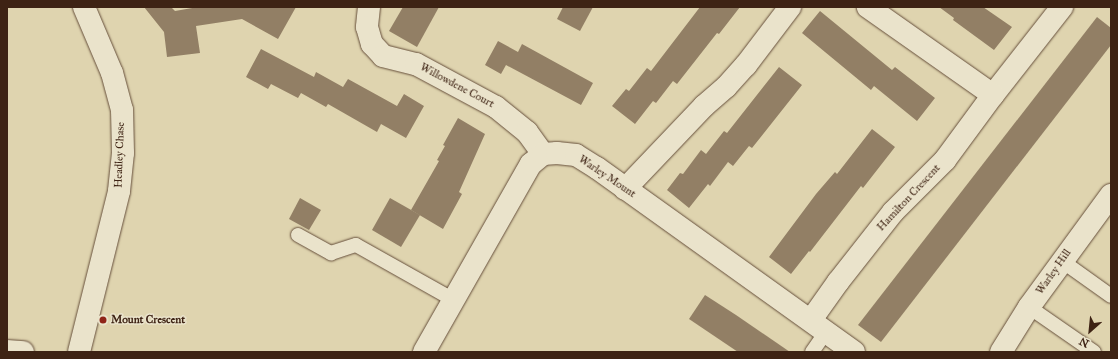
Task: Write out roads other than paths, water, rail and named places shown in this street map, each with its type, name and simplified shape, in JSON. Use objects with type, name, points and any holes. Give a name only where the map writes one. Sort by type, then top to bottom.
[{"type":"street","name":"Headley Chase","points":[[78,352],[119,191],[123,153],[122,110],[112,73],[84,7]]},
{"type":"street","name":"Willowdene Court","points":[[369,7],[367,27],[372,44],[383,56],[416,64],[496,107],[527,132],[543,154]]},
{"type":"street","points":[[626,189],[704,106],[726,87],[741,71],[790,7]]},
{"type":"street","points":[[868,7],[993,95]]},
{"type":"street","name":"Hamilton Crescent","points":[[819,326],[838,282],[893,212],[945,160],[993,95],[1062,7]]},
{"type":"street","name":"Warley Mount","points":[[543,154],[576,155],[854,352]]},
{"type":"street","points":[[424,352],[531,164],[543,154]]},
{"type":"street","name":"Warley Hill","points":[[1001,352],[1029,307],[1111,195]]},
{"type":"street","points":[[7,351],[23,352]]},
{"type":"lane","points":[[298,235],[331,253],[356,245],[454,300]]},
{"type":"lane","points":[[1062,261],[1111,296]]},
{"type":"lane","points":[[1029,307],[1094,352]]},
{"type":"lane","points":[[812,352],[819,326]]},
{"type":"place","name":"Mount Crescent","points":[[103,320]]}]
